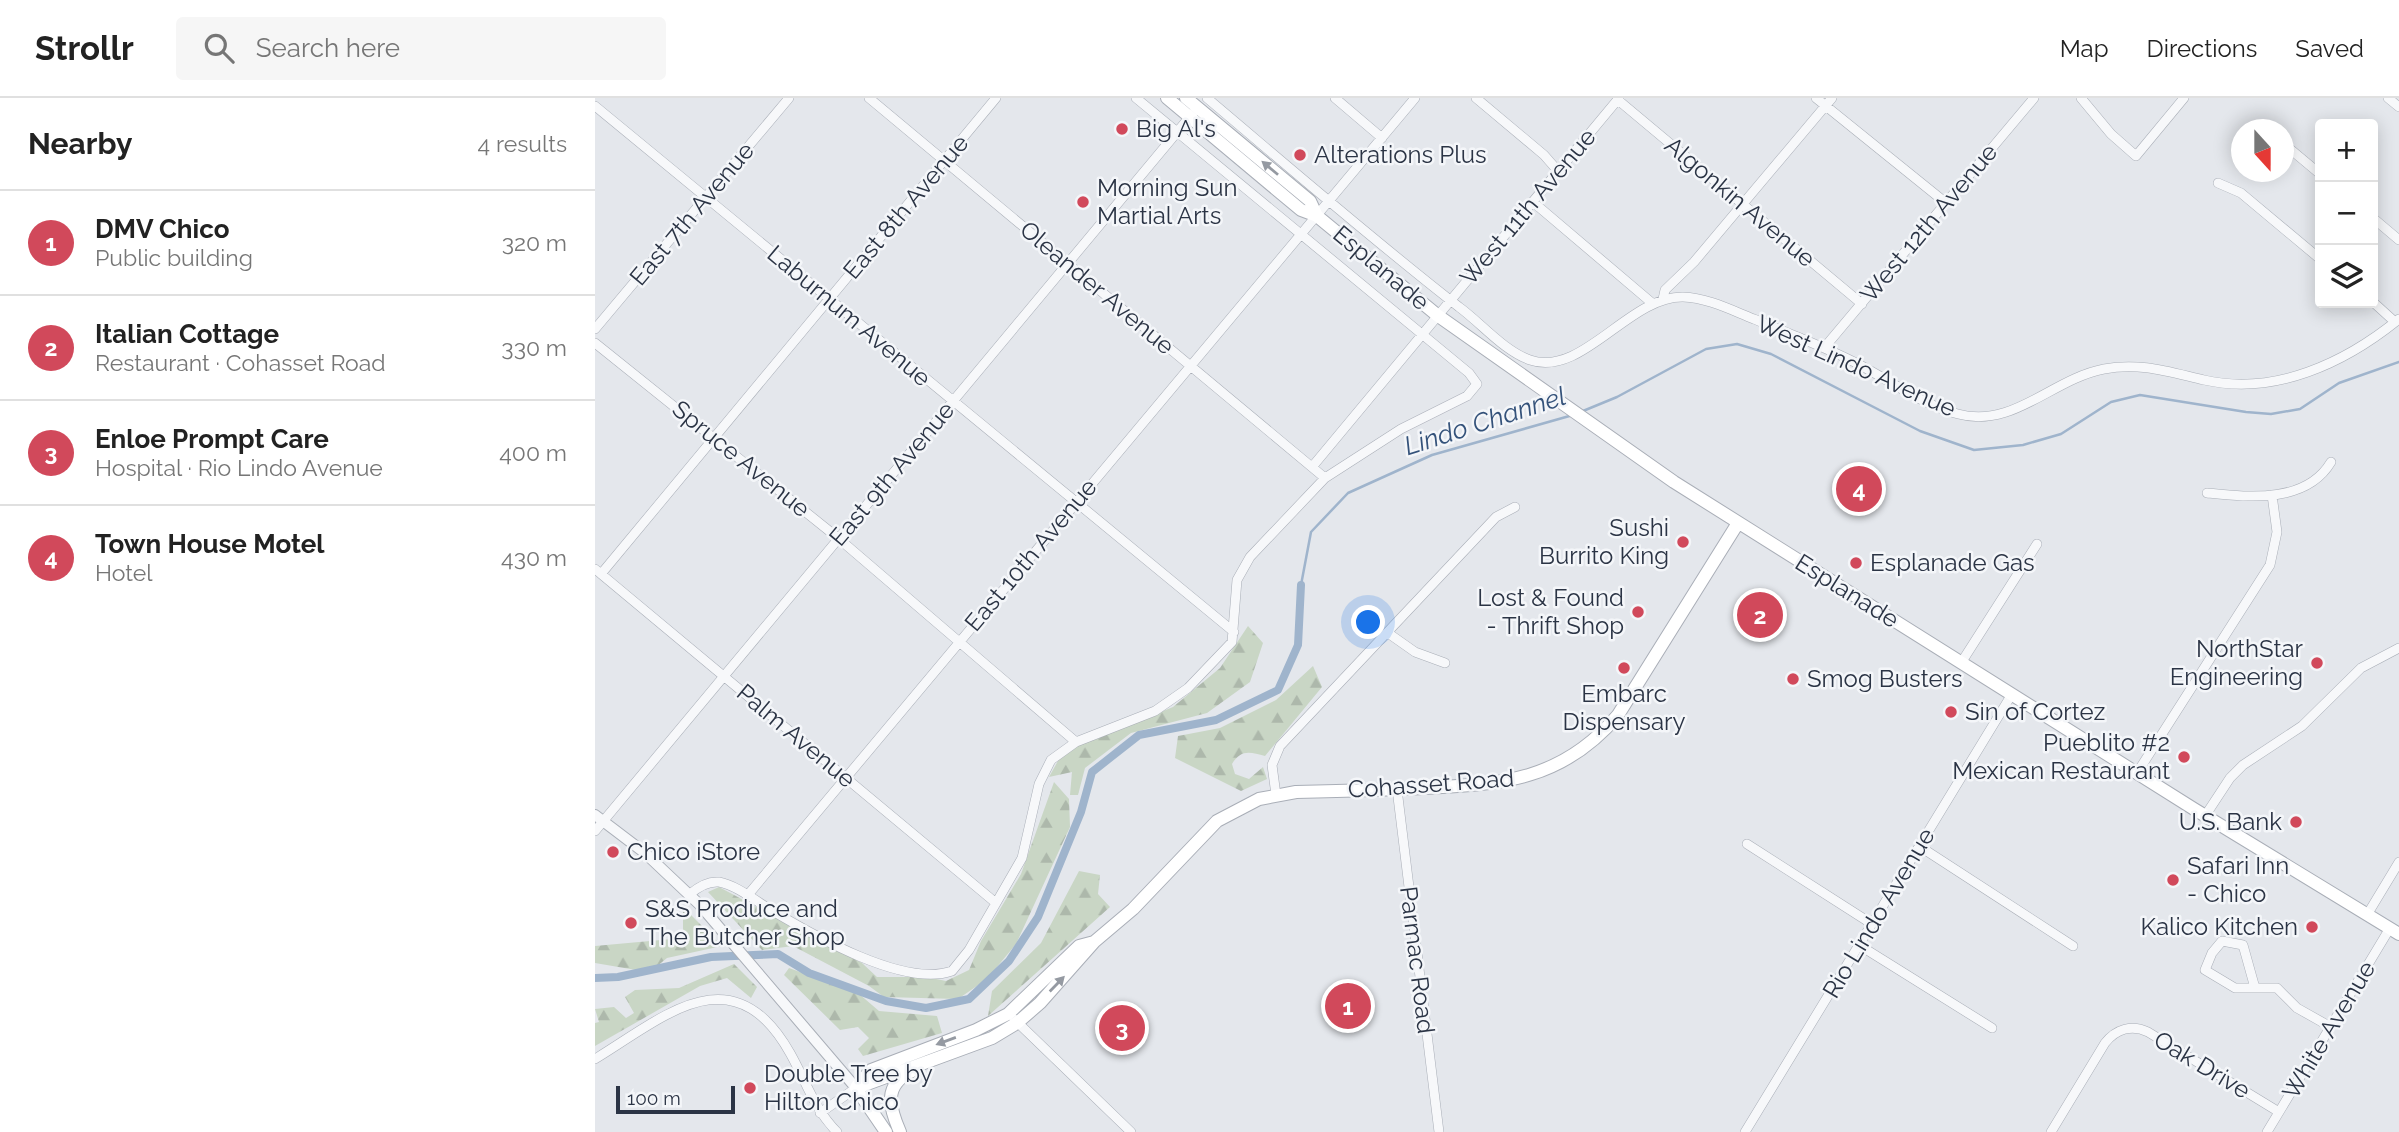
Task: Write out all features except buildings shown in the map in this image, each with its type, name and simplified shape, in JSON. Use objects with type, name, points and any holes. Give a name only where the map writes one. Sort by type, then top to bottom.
[{"type":"main road","name":"Esplanade","points":[[1167,98],[1200,105]]},
{"type":"main road","name":"Esplanade","points":[[1186,98],[1200,105],[1310,201],[1317,216],[1437,315],[1530,382],[1738,523],[2205,816],[2395,931]]},
{"type":"main road","name":"Cohasset Road","points":[[856,1088],[871,1070],[1013,1018],[1040,1003],[1094,942],[1133,909],[1217,821],[1244,805],[1276,795],[1513,781],[1553,767],[1584,749],[1618,715],[1738,523]]},
{"type":"main road","name":"Cohasset Road","points":[[856,1088],[992,1038],[1013,1018]]},
{"type":"main road","points":[[900,1132],[890,1108],[891,1091],[902,1076],[937,1057]]},
{"type":"main road","points":[[856,1088],[886,1132]]},
{"type":"street","name":"East 7th Avenue","points":[[595,329],[789,98]]},
{"type":"street","name":"Oleander Avenue","points":[[869,98],[1325,478]]},
{"type":"street","name":"East 8th Avenue","points":[[598,571],[715,437],[996,98]]},
{"type":"street","points":[[690,894],[699,886],[712,882],[726,884],[788,920],[874,963],[923,974],[945,973],[956,968],[1022,858],[1046,767],[1058,753],[1076,742],[1169,703],[1226,650],[1234,632],[1237,580],[1250,557],[1325,478],[1401,429],[1467,396],[1477,384],[1469,373],[1136,98]]},
{"type":"street","points":[[1335,98],[1382,138]]},
{"type":"street","name":"East 10th Avenue","points":[[747,896],[1415,98]]},
{"type":"street","points":[[1476,98],[1544,155],[1558,171]]},
{"type":"street","points":[[1817,98],[1829,102],[1946,203]]},
{"type":"street","points":[[2081,98],[2111,134],[2136,156],[2185,98]]},
{"type":"street","points":[[2388,98],[2399,107]]},
{"type":"street","name":"West 11th Avenue","points":[[1312,467],[1618,99]]},
{"type":"street","name":"Algonkin Avenue","points":[[1618,99],[1862,304]]},
{"type":"street","name":"West 12th Avenue","points":[[1825,348],[2030,99]]},
{"type":"street","points":[[1663,299],[1665,290],[1694,262],[1829,102]]},
{"type":"street","name":"East 9th Avenue","points":[[597,822],[1200,105]]},
{"type":"street","name":"West Lindo Avenue","points":[[1200,105],[1330,200],[1515,353],[1540,363],[1559,360],[1580,350],[1652,303],[1663,299],[1686,298],[1712,303],[1825,348],[1940,408],[1966,416],[1987,417],[2016,410],[2071,379],[2115,367],[2152,367],[2205,380],[2233,383],[2285,378],[2341,359],[2397,321]]},
{"type":"street","name":"Laburnum Avenue","points":[[595,106],[1234,632]]},
{"type":"street","points":[[2294,152],[2315,170]]},
{"type":"street","points":[[2217,183],[2241,192],[2315,255]]},
{"type":"street","points":[[1533,202],[1652,303]]},
{"type":"street","points":[[2378,222],[2399,240]]},
{"type":"street","points":[[2378,306],[2397,321]]},
{"type":"street","name":"Spruce Avenue","points":[[595,343],[838,538],[1076,742]]},
{"type":"street","points":[[2207,493],[2272,495],[2313,482],[2331,462]]},
{"type":"street","points":[[2137,773],[2270,565],[2277,532],[2272,495]]},
{"type":"street","points":[[1276,795],[1272,765],[1280,746],[1496,517],[1515,508]]},
{"type":"street","points":[[1961,663],[2037,544]]},
{"type":"street","name":"Palm Avenue","points":[[598,571],[996,903]]},
{"type":"street","points":[[1388,633],[1415,652],[1444,663]]},
{"type":"street","points":[[2205,816],[2229,778],[2243,765],[2302,726],[2354,673],[2399,648]]},
{"type":"street","name":"Rio Lindo Avenue","points":[[1745,1132],[2012,694]]},
{"type":"street","name":"Parmac Road","points":[[1397,789],[1439,1132]]},
{"type":"street","points":[[597,822],[645,853],[690,894],[856,1088],[820,1113]]},
{"type":"street","points":[[1747,844],[1872,924]]},
{"type":"street","points":[[1919,846],[2073,946]]},
{"type":"street","points":[[2367,915],[2399,862]]},
{"type":"street","name":"White Avenue","points":[[2267,1132],[2329,1026],[2395,931]]},
{"type":"street","points":[[2255,988],[2243,945],[2222,941],[2211,953],[2205,970],[2235,988],[2255,988],[2277,988],[2297,1008],[2329,1026]]},
{"type":"street","points":[[1859,945],[1992,1028]]},
{"type":"street","points":[[595,1059],[688,1003],[709,998],[730,1000],[759,1016],[787,1048],[820,1113],[837,1132]]},
{"type":"street","points":[[1013,1018],[1131,1132]]},
{"type":"street","name":"Oak Drive","points":[[2051,1132],[2109,1038],[2131,1028],[2148,1032],[2279,1112]]},
{"type":"green space","points":[[1248,626],[1263,643],[1250,682],[1207,713],[1131,733],[1085,768],[1078,795],[1070,795],[1072,772],[1049,777],[1063,752],[1173,707],[1220,668]]},
{"type":"green space","points":[[1313,666],[1322,687],[1265,756],[1246,753],[1232,764],[1235,774],[1249,779],[1263,767],[1267,779],[1241,791],[1175,758],[1178,736],[1220,728],[1276,700]]},
{"type":"green space","points":[[1054,782],[1069,799],[1070,827],[1016,944],[987,979],[958,999],[884,997],[869,986],[793,946],[762,950],[708,892],[719,887],[862,963],[877,977],[927,977],[946,981],[969,970],[981,941],[1021,874]]},
{"type":"green space","points":[[1079,871],[1100,875],[1098,894],[1110,907],[988,1016],[992,991],[1041,943]]},
{"type":"green space","points":[[683,907],[722,946],[667,958],[656,967],[636,970],[595,963],[595,946],[683,938]]},
{"type":"green space","points":[[734,964],[757,987],[751,998],[727,978],[700,986],[595,1046],[595,1023],[599,1022],[595,1009],[614,1007],[626,1018],[634,1013],[625,997],[635,990],[679,988]]},
{"type":"green space","points":[[789,968],[858,993],[879,1011],[937,1016],[942,1033],[863,1056],[858,1049],[869,1038],[858,1027],[840,1030],[784,975]]},
{"type":"waterway","name":"Lindo Channel","points":[[1583,411],[1617,397],[1706,349],[1737,344],[1771,354],[1920,431],[1974,450],[2023,445],[2061,434],[2111,402],[2140,395],[2246,412],[2271,414],[2300,409],[2339,383],[2399,362]]},
{"type":"waterway","name":"Lindo Channel","points":[[1301,585],[1311,532],[1348,493],[1432,455],[1573,415]]},
{"type":"waterway","name":"Lindo Channel","points":[[595,978],[618,977],[711,957],[778,954],[809,973],[886,1001],[926,1008],[969,999],[1009,961],[1038,917],[1081,812],[1092,772],[1139,735],[1216,720],[1278,690],[1298,645],[1301,585]]},
{"type":"place","name":"Big Al's","points":[[1122,129]]},
{"type":"place","name":"Alterations Plus","points":[[1300,155]]},
{"type":"place","name":"Morning Sun Martial Arts","points":[[1083,202]]},
{"type":"place","name":"Town House Motel","points":[[1859,489]]},
{"type":"place","name":"Sushi Burrito King","points":[[1683,542]]},
{"type":"place","name":"Esplanade Gas","points":[[1856,563]]},
{"type":"place","name":"Lost & Found - Thrift Shop","points":[[1638,612]]},
{"type":"place","name":"Italian Cottage","points":[[1760,615]]},
{"type":"place","name":"NorthStar Engineering","points":[[2317,663]]},
{"type":"place","name":"Embarc Dispensary","points":[[1624,668]]},
{"type":"place","name":"Smog Busters","points":[[1793,679]]},
{"type":"place","name":"Sin of Cortez","points":[[1951,712]]},
{"type":"place","name":"Pueblito #2 Mexican Restaurant","points":[[2184,757]]},
{"type":"place","name":"U.S. Bank","points":[[2296,822]]},
{"type":"place","name":"Chico iStore","points":[[613,852]]},
{"type":"place","name":"Safari Inn - Chico","points":[[2173,880]]},
{"type":"place","name":"S&S Produce and The Butcher Shop","points":[[631,923]]},
{"type":"place","name":"Kalico Kitchen","points":[[2312,927]]},
{"type":"place","name":"DMV Chico","points":[[1348,1006]]},
{"type":"place","name":"Enloe Prompt Care","points":[[1122,1028]]},
{"type":"place","name":"Double Tree by Hilton Chico","points":[[750,1088]]}]
